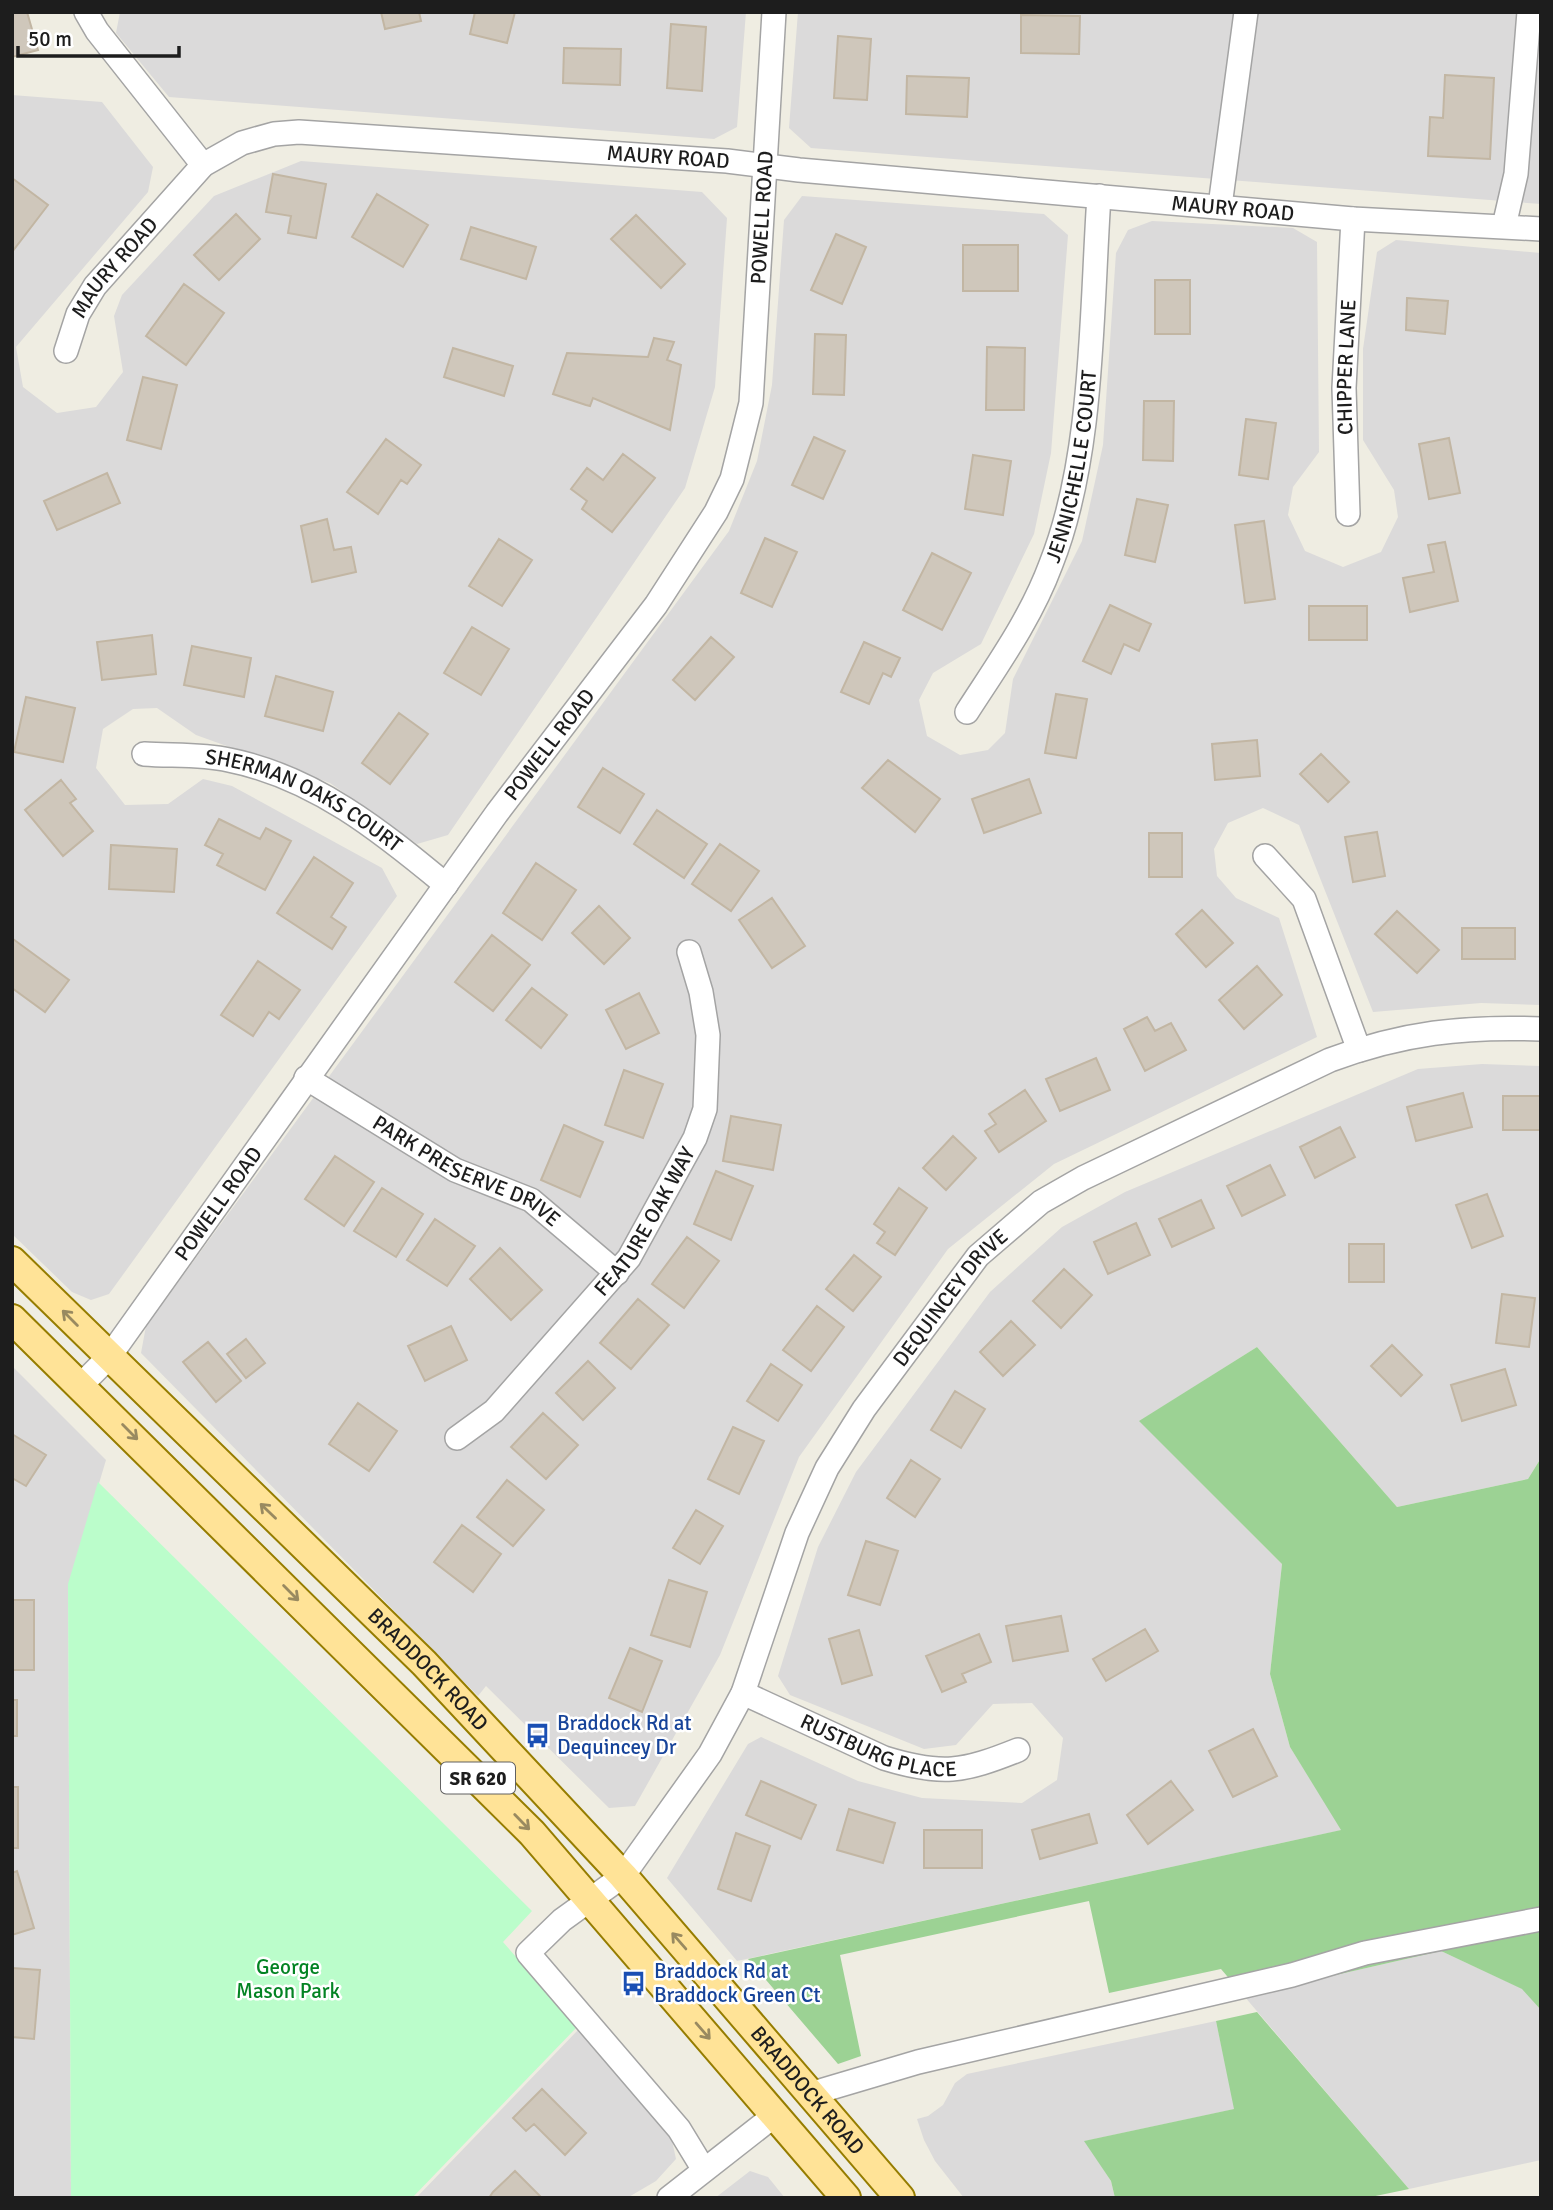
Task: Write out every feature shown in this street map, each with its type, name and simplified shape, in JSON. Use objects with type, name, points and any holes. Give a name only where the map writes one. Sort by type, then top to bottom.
[{"type":"main road","name":"BRADDOCK ROAD","points":[[12,1261],[424,1663],[623,1876],[900,2198]]},
{"type":"main road","name":"BRADDOCK ROAD","points":[[12,1319],[532,1833],[846,2198]]},
{"type":"street","points":[[86,12],[97,31],[203,165]]},
{"type":"street","name":"POWELL ROAD","points":[[81,1385],[109,1357],[446,885],[656,605],[716,513],[732,479],[744,440],[752,392],[774,12]]},
{"type":"street","points":[[1220,206],[1246,12]]},
{"type":"street","points":[[1504,226],[1516,174],[1529,12]]},
{"type":"street","name":"MAURY ROAD","points":[[66,351],[78,314],[94,286],[203,165],[242,143],[274,134],[299,132],[764,166],[1353,219],[1541,229]]},
{"type":"street","name":"JENNICHELLE COURT","points":[[967,712],[1008,650],[1034,603],[1064,529],[1080,451],[1100,196]]},
{"type":"street","name":"CHIPPER LANE","points":[[1348,514],[1344,388],[1353,219]]},
{"type":"street","name":"SHERMAN OAKS COURT","points":[[144,754],[229,760],[314,789],[381,831],[446,885]]},
{"type":"street","points":[[1265,856],[1304,899],[1359,1050]]},
{"type":"street","name":"FEATURE OAK WAY","points":[[457,1437],[494,1411],[617,1273],[629,1258],[677,1175],[705,1109],[708,1035],[701,992],[689,951]]},
{"type":"street","name":"DEQUINCEY DRIVE","points":[[704,2170],[679,2129],[528,1953],[589,1900],[623,1876],[695,1778],[743,1693],[797,1533],[827,1468],[864,1409],[978,1256],[1041,1202],[1083,1178],[1359,1050],[1430,1032],[1460,1028],[1541,1029]]},
{"type":"street","name":"PARK PRESERVE DRIVE","points":[[306,1078],[455,1170],[531,1200],[617,1273]]},
{"type":"street","name":"RUSTBURG PLACE","points":[[743,1693],[907,1766],[956,1771],[976,1767],[1018,1750]]},
{"type":"street","points":[[810,2094],[918,2062],[1266,1981],[1364,1953],[1541,1919]]},
{"type":"street","points":[[669,2198],[775,2115]]},
{"type":"shaded area","points":[[120,12],[746,12],[737,127],[714,139],[169,97],[116,33]]},
{"type":"shaded area","points":[[798,12],[1541,12],[1541,204],[811,148],[789,128]]},
{"type":"shaded area","points":[[12,95],[102,102],[153,167],[148,192],[16,347],[23,387],[57,413],[96,407],[123,372],[114,316],[122,295],[214,196],[301,161],[702,192],[727,218],[715,387],[685,488],[448,835],[417,844],[330,783],[196,735],[157,708],[133,709],[103,729],[96,768],[125,805],[168,804],[203,779],[232,786],[382,868],[397,896],[109,1294],[91,1300],[72,1292],[12,1234]]},
{"type":"shaded area","points":[[802,196],[1044,214],[1068,235],[1051,453],[1034,534],[981,644],[933,673],[919,700],[927,736],[960,755],[988,750],[1005,733],[1013,679],[1082,541],[1103,445],[1116,253],[1128,230],[1152,221],[1293,228],[1317,242],[1319,452],[1293,487],[1288,515],[1305,551],[1343,567],[1381,552],[1398,517],[1394,490],[1363,440],[1363,349],[1377,252],[1396,240],[1541,253],[1541,1005],[1481,1003],[1373,1012],[1299,825],[1263,808],[1228,823],[1214,849],[1217,876],[1236,898],[1279,918],[1317,1037],[1054,1164],[948,1249],[799,1457],[720,1655],[635,1806],[609,1808],[486,1686],[478,1696],[141,1353],[146,1326],[729,531],[757,461],[772,385],[784,220]]},
{"type":"shaded area","points":[[1482,1064],[1541,1066],[1541,1458],[1528,1479],[1397,1507],[1257,1347],[1140,1421],[1282,1564],[1270,1674],[1290,1747],[1342,1830],[737,1961],[667,1878],[748,1744],[761,1737],[858,1781],[922,1798],[1022,1803],[1057,1780],[1063,1738],[1032,1703],[993,1704],[956,1745],[924,1749],[790,1695],[778,1676],[818,1547],[856,1472],[990,1292],[1062,1227],[1125,1192],[1418,1069]]},
{"type":"shaded area","points":[[12,1366],[106,1460],[68,1587],[71,2198],[12,2198]]},
{"type":"shaded area","points":[[1441,1951],[1523,1989],[1541,2010],[1541,2160],[1409,2189],[1244,1996]]},
{"type":"shaded area","points":[[1216,2021],[1235,2109],[1085,2141],[1111,2181],[1115,2198],[964,2198],[935,2161],[924,2140],[917,2119],[928,2116],[943,2105],[955,2083],[967,2074]]},
{"type":"shaded area","points":[[578,2030],[671,2136],[676,2159],[656,2181],[627,2198],[416,2198]]},
{"type":"shaded area","points":[[750,2171],[768,2177],[785,2198],[715,2198]]},
{"type":"green space","points":[[1257,1347],[1397,1507],[1528,1479],[1541,1458],[1541,2010],[1522,1989],[1441,1951],[1244,1996],[1221,1969],[1109,1993],[1089,1901],[840,1955],[861,2056],[838,2064],[748,1959],[1341,1830],[1290,1747],[1270,1674],[1282,1564],[1139,1421]]},
{"type":"green space","name":"George Mason Park","points":[[98,1482],[532,1911],[503,1942],[577,2027],[412,2198],[71,2198],[68,1584]]},
{"type":"green space","points":[[1257,2012],[1409,2189],[1366,2198],[1115,2198],[1111,2181],[1084,2141],[1234,2109],[1216,2021]]},
{"type":"building","points":[[12,12],[27,12],[38,50],[12,57]]},
{"type":"building","points":[[381,12],[419,12],[421,21],[385,29]]},
{"type":"building","points":[[475,12],[515,12],[507,43],[470,34]]},
{"type":"building","points":[[1021,15],[1080,16],[1079,54],[1021,53]]},
{"type":"building","points":[[671,24],[706,27],[702,91],[667,88]]},
{"type":"building","points":[[838,36],[871,39],[867,100],[834,98]]},
{"type":"building","points":[[564,48],[621,49],[620,85],[563,83]]},
{"type":"building","points":[[1445,75],[1494,78],[1490,159],[1428,156],[1430,117],[1443,118]]},
{"type":"building","points":[[907,76],[969,78],[967,117],[906,114]]},
{"type":"building","points":[[273,174],[326,184],[316,238],[288,233],[291,216],[266,212]]},
{"type":"building","points":[[12,178],[48,205],[12,252]]},
{"type":"building","points":[[377,194],[428,225],[403,267],[352,237]]},
{"type":"building","points":[[236,214],[260,239],[219,280],[194,255]]},
{"type":"building","points":[[636,215],[685,264],[661,288],[611,239]]},
{"type":"building","points":[[471,227],[536,247],[526,279],[461,259]]},
{"type":"building","points":[[836,234],[866,247],[842,304],[811,290]]},
{"type":"building","points":[[963,245],[1018,245],[1018,291],[963,291]]},
{"type":"building","points":[[1155,280],[1190,280],[1190,334],[1155,334]]},
{"type":"building","points":[[184,284],[224,313],[186,365],[146,336]]},
{"type":"building","points":[[1407,298],[1448,301],[1445,334],[1406,330]]},
{"type":"building","points":[[815,334],[846,335],[844,395],[813,394]]},
{"type":"building","points":[[654,338],[674,342],[667,360],[681,365],[670,430],[593,398],[590,406],[553,394],[567,353],[648,357]]},
{"type":"building","points":[[987,347],[1025,348],[1024,410],[986,410]]},
{"type":"building","points":[[453,348],[513,366],[504,396],[444,377]]},
{"type":"building","points":[[143,377],[177,385],[161,449],[127,440]]},
{"type":"building","points":[[1144,401],[1174,401],[1173,461],[1143,460]]},
{"type":"building","points":[[1246,419],[1276,423],[1268,479],[1239,475]]},
{"type":"building","points":[[814,437],[845,451],[823,499],[792,485]]},
{"type":"building","points":[[1449,438],[1460,493],[1429,499],[1419,444]]},
{"type":"building","points":[[386,439],[421,465],[407,484],[401,480],[378,514],[347,492]]},
{"type":"building","points":[[623,454],[655,478],[612,532],[582,509],[587,501],[571,489],[587,468],[603,480]]},
{"type":"building","points":[[973,455],[1011,461],[1003,515],[965,509]]},
{"type":"building","points":[[107,473],[120,503],[57,530],[44,501]]},
{"type":"building","points":[[1137,499],[1168,505],[1155,562],[1125,555]]},
{"type":"building","points":[[327,519],[334,550],[351,547],[356,572],[312,582],[301,526]]},
{"type":"building","points":[[1264,521],[1275,599],[1245,603],[1235,525]]},
{"type":"building","points":[[765,538],[797,552],[772,607],[741,593]]},
{"type":"building","points":[[499,539],[532,560],[502,606],[469,586]]},
{"type":"building","points":[[1445,542],[1458,601],[1410,612],[1403,578],[1434,572],[1428,545]]},
{"type":"building","points":[[932,553],[971,573],[942,630],[903,610]]},
{"type":"building","points":[[1110,605],[1151,624],[1139,651],[1124,644],[1111,674],[1083,661]]},
{"type":"building","points":[[1309,606],[1367,606],[1367,640],[1309,640]]},
{"type":"building","points":[[472,627],[509,649],[481,695],[444,673]]},
{"type":"building","points":[[152,635],[156,674],[102,680],[97,642]]},
{"type":"building","points":[[711,637],[734,657],[695,700],[673,680]]},
{"type":"building","points":[[864,642],[900,658],[891,677],[883,673],[869,704],[841,692]]},
{"type":"building","points":[[192,646],[251,658],[244,697],[184,685]]},
{"type":"building","points":[[276,676],[333,692],[323,731],[265,716]]},
{"type":"building","points":[[1056,694],[1087,699],[1076,758],[1045,753]]},
{"type":"building","points":[[26,697],[75,708],[63,762],[14,752]]},
{"type":"building","points":[[399,713],[428,734],[390,784],[362,763]]},
{"type":"building","points":[[1257,740],[1260,776],[1215,780],[1212,744]]},
{"type":"building","points":[[1321,754],[1349,782],[1328,802],[1300,774]]},
{"type":"building","points":[[888,760],[940,799],[915,832],[862,788]]},
{"type":"building","points":[[603,768],[644,794],[620,833],[578,807]]},
{"type":"building","points":[[1029,779],[1041,813],[984,833],[972,799]]},
{"type":"building","points":[[61,780],[76,799],[70,803],[93,831],[63,856],[25,810]]},
{"type":"building","points":[[657,810],[707,844],[684,878],[634,844]]},
{"type":"building","points":[[219,819],[260,839],[266,828],[291,841],[265,890],[217,865],[223,854],[205,845]]},
{"type":"building","points":[[1377,832],[1385,876],[1353,882],[1345,837]]},
{"type":"building","points":[[1149,833],[1182,833],[1182,877],[1149,877]]},
{"type":"building","points":[[720,844],[759,871],[731,911],[692,884]]},
{"type":"building","points":[[111,845],[177,849],[174,892],[109,889]]},
{"type":"building","points":[[314,857],[353,883],[331,917],[346,927],[332,949],[277,913]]},
{"type":"building","points":[[536,863],[576,890],[542,940],[503,913]]},
{"type":"building","points":[[772,898],[805,946],[772,968],[739,920]]},
{"type":"building","points":[[599,906],[630,938],[604,964],[572,933]]},
{"type":"building","points":[[1202,910],[1233,943],[1206,967],[1176,934]]},
{"type":"building","points":[[1397,911],[1439,950],[1417,973],[1375,934]]},
{"type":"building","points":[[1462,928],[1515,928],[1515,959],[1462,959]]},
{"type":"building","points":[[492,935],[530,965],[493,1011],[455,982]]},
{"type":"building","points":[[13,939],[69,980],[45,1012],[12,988]]},
{"type":"building","points":[[258,961],[300,990],[279,1019],[269,1012],[253,1036],[221,1015]]},
{"type":"building","points":[[1257,966],[1282,995],[1244,1029],[1219,1000]]},
{"type":"building","points":[[532,988],[567,1015],[541,1048],[506,1020]]},
{"type":"building","points":[[639,993],[659,1033],[626,1049],[606,1010]]},
{"type":"building","points":[[1147,1017],[1155,1031],[1171,1023],[1186,1050],[1145,1071],[1124,1029]]},
{"type":"building","points":[[1096,1058],[1110,1090],[1060,1111],[1046,1079]]},
{"type":"building","points":[[624,1070],[663,1084],[643,1138],[605,1125]]},
{"type":"building","points":[[1025,1090],[1046,1121],[999,1152],[985,1131],[996,1124],[989,1114]]},
{"type":"building","points":[[1463,1093],[1472,1127],[1416,1141],[1407,1107]]},
{"type":"building","points":[[1503,1096],[1541,1096],[1541,1130],[1503,1130]]},
{"type":"building","points":[[731,1116],[781,1125],[773,1170],[723,1161]]},
{"type":"building","points":[[564,1125],[603,1142],[580,1197],[541,1180]]},
{"type":"building","points":[[1340,1127],[1355,1157],[1315,1178],[1300,1147]]},
{"type":"building","points":[[953,1136],[976,1158],[946,1190],[923,1168]]},
{"type":"building","points":[[335,1156],[374,1182],[344,1226],[305,1199]]},
{"type":"building","points":[[1270,1165],[1285,1195],[1242,1216],[1227,1186]]},
{"type":"building","points":[[716,1171],[753,1186],[731,1240],[694,1224]]},
{"type":"building","points":[[382,1188],[423,1214],[396,1257],[354,1231]]},
{"type":"building","points":[[899,1188],[927,1208],[895,1255],[877,1243],[885,1232],[874,1224]]},
{"type":"building","points":[[1487,1194],[1503,1236],[1472,1248],[1456,1205]]},
{"type":"building","points":[[1201,1200],[1214,1228],[1172,1247],[1159,1219]]},
{"type":"building","points":[[435,1219],[475,1246],[447,1286],[407,1260]]},
{"type":"building","points":[[1136,1223],[1150,1255],[1108,1274],[1094,1242]]},
{"type":"building","points":[[687,1237],[719,1261],[684,1308],[652,1284]]},
{"type":"building","points":[[1349,1244],[1384,1244],[1384,1282],[1349,1282]]},
{"type":"building","points":[[500,1248],[542,1290],[511,1320],[470,1279]]},
{"type":"building","points":[[854,1255],[881,1277],[853,1311],[826,1289]]},
{"type":"building","points":[[1064,1269],[1092,1295],[1061,1328],[1033,1301]]},
{"type":"building","points":[[1502,1294],[1535,1298],[1529,1347],[1496,1343]]},
{"type":"building","points":[[638,1299],[669,1325],[631,1369],[600,1343]]},
{"type":"building","points":[[817,1306],[844,1327],[811,1371],[783,1350]]},
{"type":"building","points":[[1011,1321],[1035,1345],[1003,1376],[980,1352]]},
{"type":"building","points":[[451,1326],[467,1360],[425,1381],[408,1346]]},
{"type":"building","points":[[246,1339],[265,1363],[246,1378],[227,1354]]},
{"type":"building","points":[[208,1342],[241,1381],[216,1402],[183,1362]]},
{"type":"building","points":[[1392,1345],[1422,1375],[1401,1396],[1371,1366]]},
{"type":"building","points":[[588,1361],[615,1388],[583,1420],[556,1393]]},
{"type":"building","points":[[771,1364],[802,1385],[778,1421],[747,1401]]},
{"type":"building","points":[[1505,1369],[1516,1405],[1462,1421],[1451,1385]]},
{"type":"building","points":[[955,1391],[985,1409],[961,1448],[931,1430]]},
{"type":"building","points":[[358,1403],[397,1431],[369,1471],[329,1444]]},
{"type":"building","points":[[543,1413],[578,1445],[546,1479],[511,1447]]},
{"type":"building","points":[[733,1427],[764,1441],[739,1494],[708,1479]]},
{"type":"building","points":[[12,1434],[46,1455],[26,1486],[12,1478]]},
{"type":"building","points":[[911,1460],[940,1479],[915,1517],[887,1498]]},
{"type":"building","points":[[507,1480],[544,1510],[513,1546],[477,1517]]},
{"type":"building","points":[[696,1510],[723,1526],[700,1564],[673,1548]]},
{"type":"building","points":[[462,1525],[501,1554],[473,1592],[434,1562]]},
{"type":"building","points":[[866,1541],[898,1551],[880,1605],[848,1595]]},
{"type":"building","points":[[669,1580],[707,1592],[690,1647],[651,1635]]},
{"type":"building","points":[[12,1600],[34,1600],[34,1670],[12,1670]]},
{"type":"building","points":[[1061,1616],[1068,1651],[1013,1661],[1006,1626]]},
{"type":"building","points":[[1145,1629],[1158,1651],[1106,1681],[1093,1659]]},
{"type":"building","points":[[859,1630],[872,1675],[842,1684],[829,1639]]},
{"type":"building","points":[[979,1634],[991,1662],[962,1674],[966,1682],[942,1692],[926,1656]]},
{"type":"building","points":[[630,1648],[662,1661],[642,1712],[609,1698]]},
{"type":"building","points":[[12,1700],[17,1700],[17,1736],[12,1736]]},
{"type":"building","points":[[1253,1729],[1277,1776],[1233,1797],[1209,1751]]},
{"type":"building","points":[[761,1781],[816,1805],[801,1839],[746,1815]]},
{"type":"building","points":[[1171,1781],[1193,1810],[1148,1844],[1127,1815]]},
{"type":"building","points":[[12,1787],[18,1787],[18,1848],[12,1848]]},
{"type":"building","points":[[849,1809],[895,1823],[883,1863],[837,1850]]},
{"type":"building","points":[[1089,1814],[1097,1843],[1040,1859],[1032,1830]]},
{"type":"building","points":[[924,1830],[982,1830],[982,1868],[924,1868]]},
{"type":"building","points":[[736,1833],[770,1846],[751,1901],[718,1889]]},
{"type":"building","points":[[17,1871],[34,1928],[12,1935],[12,1873]]},
{"type":"building","points":[[12,1968],[40,1970],[34,2039],[12,2037]]},
{"type":"building","points":[[542,2089],[586,2133],[565,2155],[534,2124],[526,2131],[513,2118]]},
{"type":"building","points":[[515,2171],[541,2197],[489,2198],[493,2192]]},
{"type":"place","name":"Braddock Rd at Dequincey Dr","points":[[537,1735]]},
{"type":"place","name":"Braddock Rd at Braddock Green Ct","points":[[634,1983]]}]
